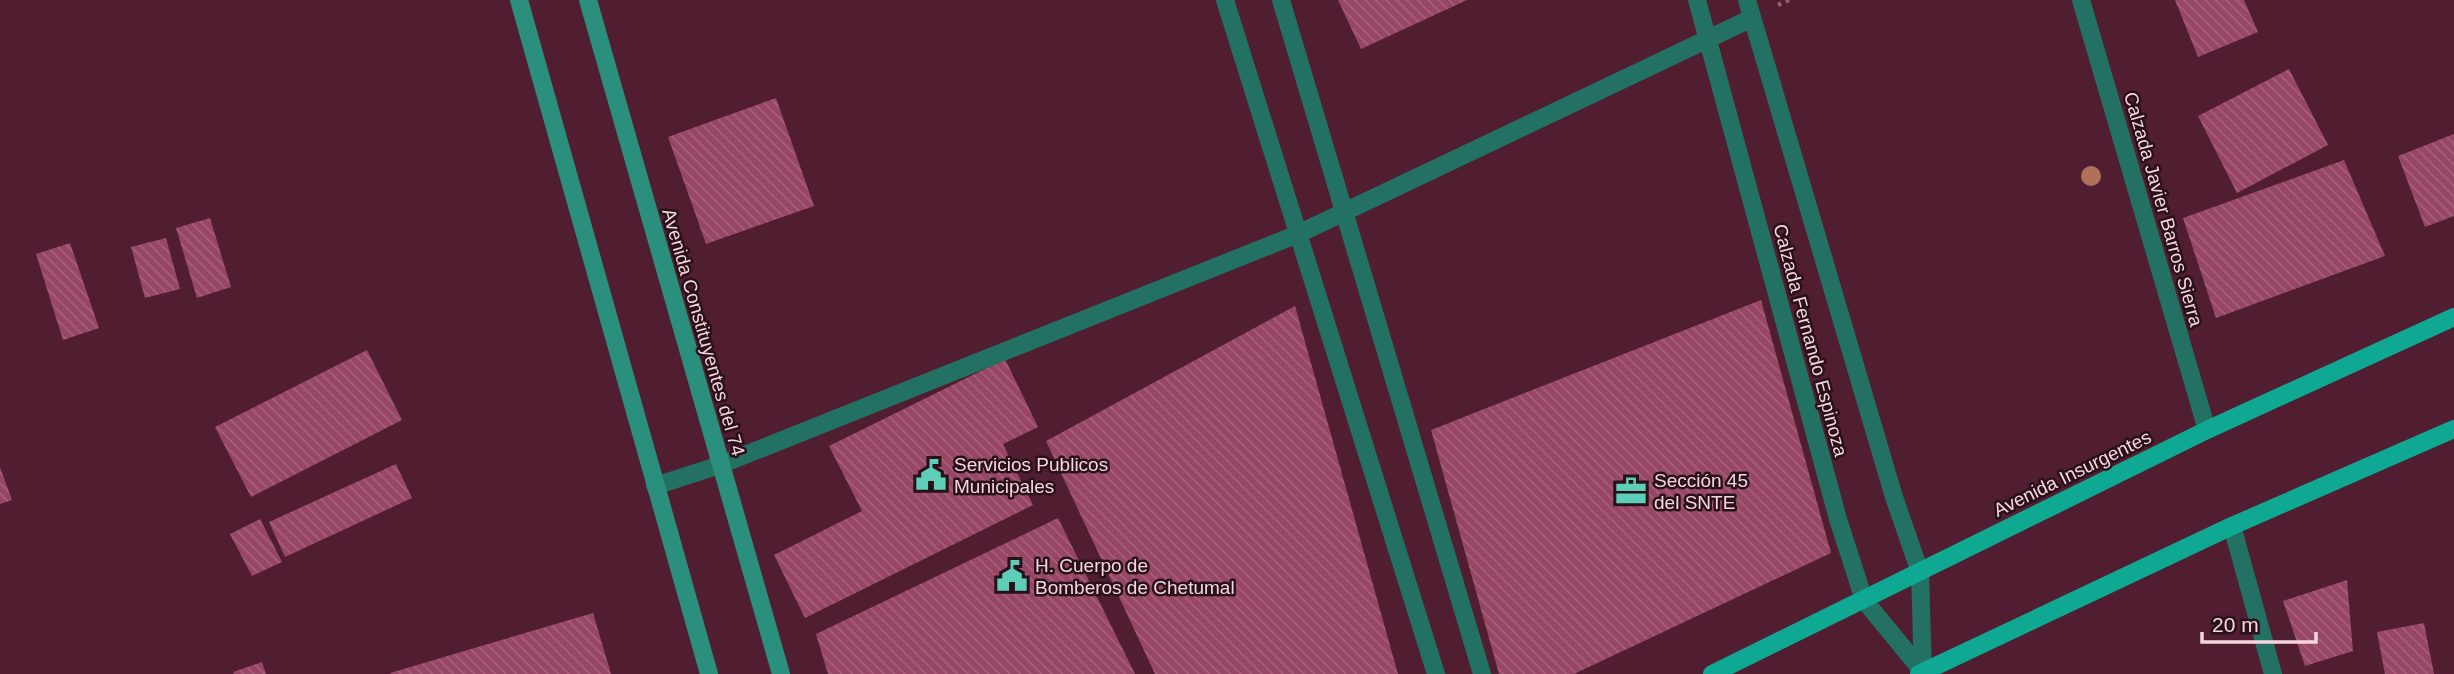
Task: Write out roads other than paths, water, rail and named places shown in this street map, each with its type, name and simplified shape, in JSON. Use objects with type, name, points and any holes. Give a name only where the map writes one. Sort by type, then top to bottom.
[{"type":"main road","points":[[519,0],[709,674]]},
{"type":"main road","name":"Avenida Constituyentes del 74","points":[[588,0],[781,674]]},
{"type":"main road","name":"Avenida Insurgentes","points":[[1712,674],[2207,430],[2454,317]]},
{"type":"main road","points":[[1922,673],[2232,526],[2454,429]]},
{"type":"street","points":[[1225,0],[1436,674]]},
{"type":"street","points":[[1281,0],[1482,674]]},
{"type":"street","name":"Calzada Fernando Espinoza","points":[[1697,0],[1838,519],[1864,600],[1922,673]]},
{"type":"street","name":"Calzada Fernando Espinoza","points":[[1747,0],[1894,497],[1920,572],[1922,673]]},
{"type":"street","name":"Calzada Javier Barros Sierra","points":[[2081,0],[2207,430]]},
{"type":"street","points":[[656,486],[720,465],[1298,234],[1752,18]]},
{"type":"street","points":[[2232,526],[2273,674]]},
{"type":"place","name":"Servicios Publicos Municipales","points":[[931,475]]},
{"type":"place","name":"Sección 45 del SNTE","points":[[1631,491]]},
{"type":"place","name":"H. Cuerpo de Bomberos de Chetumal","points":[[1012,576]]}]
